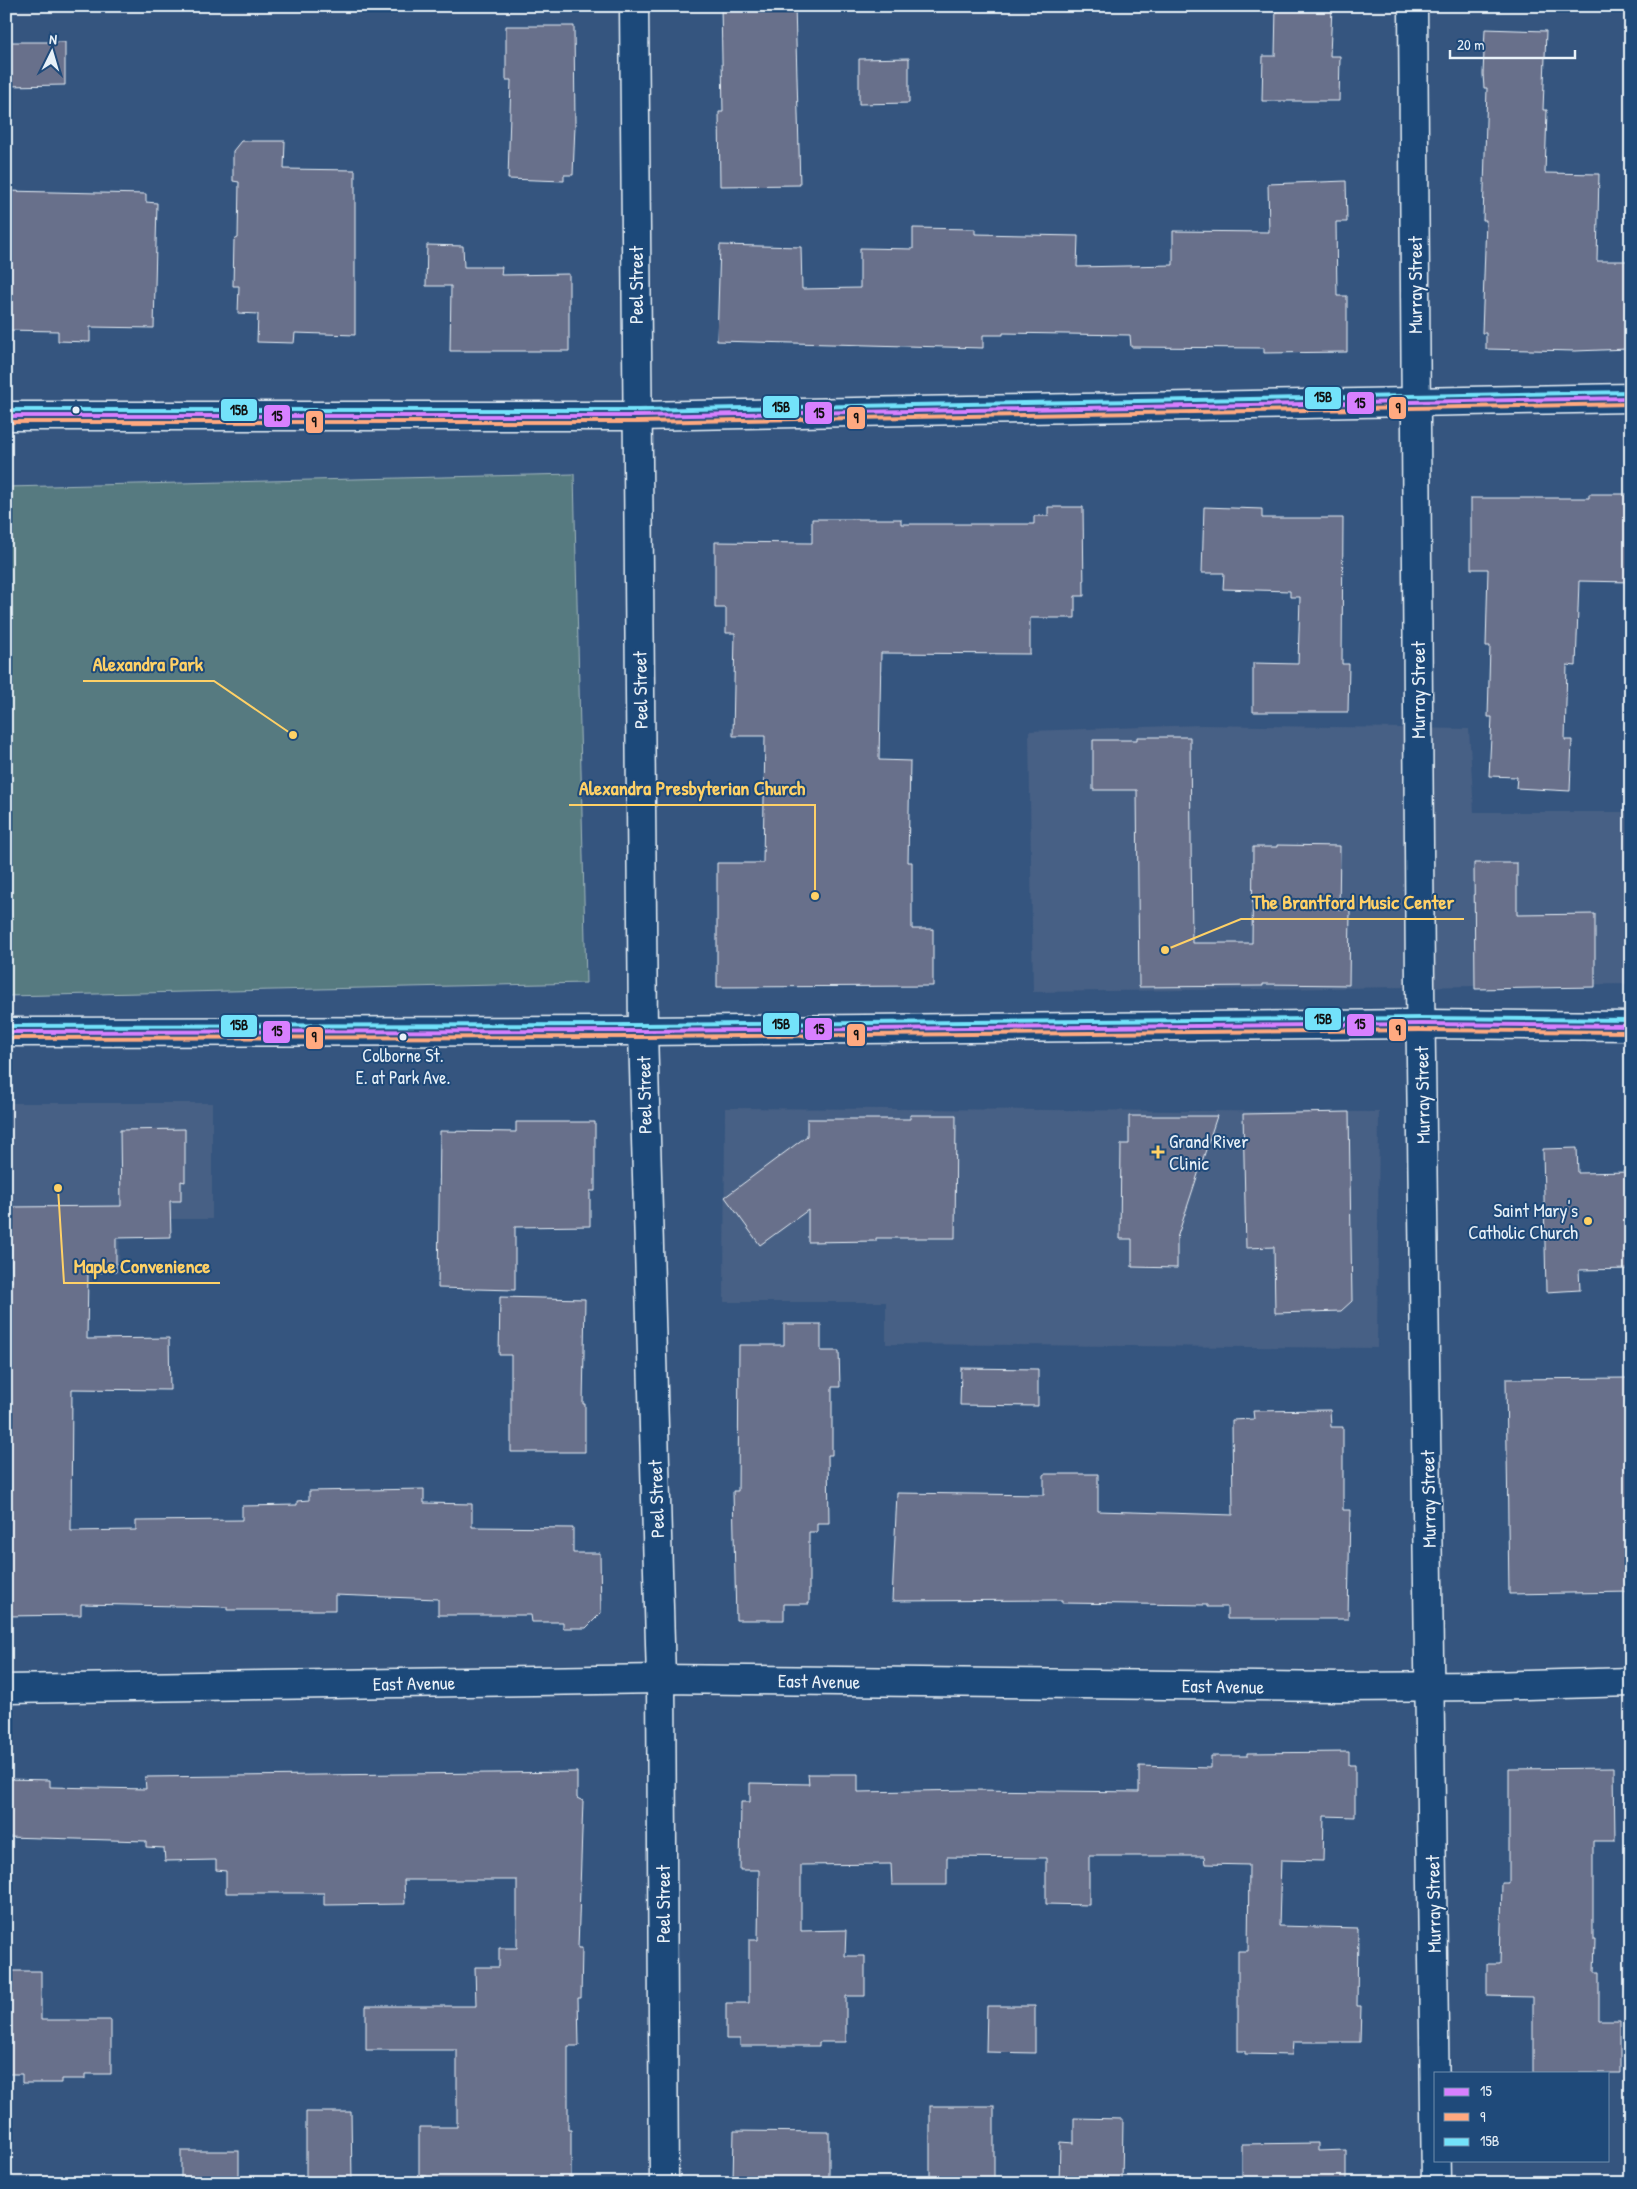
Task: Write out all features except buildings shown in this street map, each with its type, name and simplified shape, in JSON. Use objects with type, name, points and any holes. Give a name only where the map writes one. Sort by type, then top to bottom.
[{"type":"street","name":"Peel Street","points":[[634,6],[643,1031],[662,1679],[664,2183]]},
{"type":"street","name":"Murray Street","points":[[1413,6],[1421,1024],[1435,2072]]},
{"type":"street","points":[[6,416],[638,416],[1631,398]]},
{"type":"street","points":[[6,1032],[643,1031],[1421,1024],[1631,1026]]},
{"type":"street","name":"East Avenue","points":[[6,1689],[662,1679],[1431,1687],[1631,1682]]},
{"type":"street","name":"Murray Street","points":[[1436,2162],[1436,2183]]},
{"type":"shaded area","points":[[1201,725],[1469,729],[1474,812],[1631,812],[1631,984],[1033,992],[1029,731]]},
{"type":"shaded area","points":[[6,1103],[212,1103],[212,1219],[120,1219],[119,1265],[6,1266]]},
{"type":"shaded area","points":[[725,1108],[1379,1112],[1377,1348],[886,1344],[886,1302],[724,1302]]},
{"type":"green space","points":[[574,474],[586,983],[6,996],[6,487]]},
{"type":"transit line","name":"15B","points":[[6,410],[638,410],[1631,392]]},
{"type":"transit line","name":"15","points":[[6,416],[638,416],[1631,398]]},
{"type":"transit line","name":"9","points":[[6,422],[638,422],[1631,404]]},
{"type":"transit line","name":"15B","points":[[6,1026],[643,1025],[1421,1018],[1631,1020]]},
{"type":"transit line","name":"15","points":[[6,1032],[643,1031],[1421,1024],[1631,1026]]},
{"type":"transit line","name":"9","points":[[6,1038],[643,1037],[1421,1030],[1631,1032]]},
{"type":"place","name":"Alexandra Park","points":[[293,735]]},
{"type":"place","name":"Alexandra Presbyterian Church","points":[[815,896]]},
{"type":"place","name":"The Brantford Music Center","points":[[1165,950]]},
{"type":"place","name":"Colborne St. E. at Park Ave.","points":[[403,1037]]},
{"type":"place","name":"Grand River Clinic","points":[[1158,1152]]},
{"type":"place","name":"Maple Convenience","points":[[58,1188]]},
{"type":"place","name":"Saint Mary's Catholic Church","points":[[1588,1221]]}]
